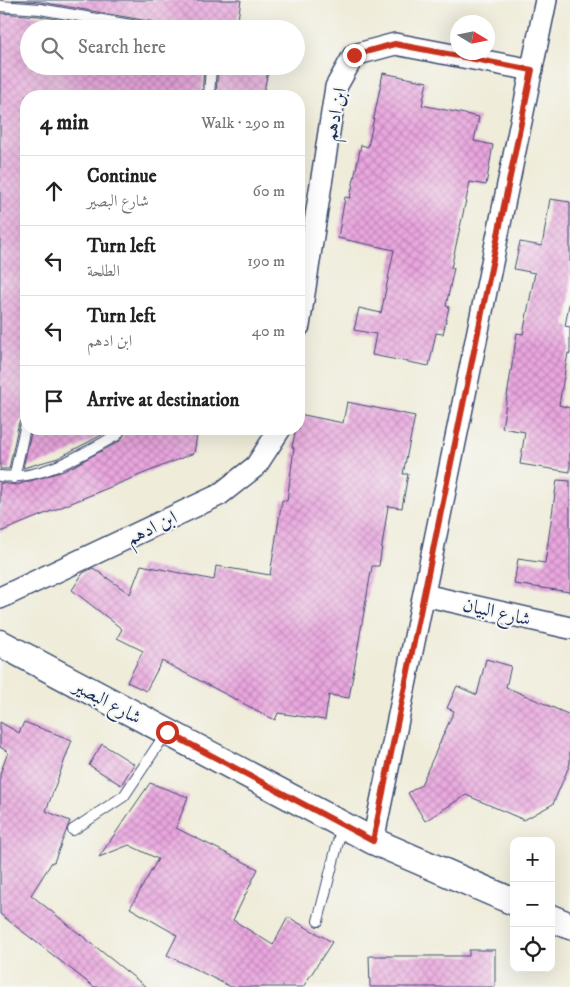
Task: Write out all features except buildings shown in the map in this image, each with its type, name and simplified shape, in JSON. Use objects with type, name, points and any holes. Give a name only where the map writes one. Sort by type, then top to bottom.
[{"type":"street","points":[[373,841],[546,0]]},
{"type":"street","name":"ابن ادهم","points":[[305,287],[336,87],[354,55],[395,44],[532,70]]},
{"type":"street","name":"ابن ادهم","points":[[0,598],[219,495],[256,466],[276,435]]},
{"type":"street","name":"شارع البيان","points":[[424,594],[570,628]]},
{"type":"street","name":"شارع البصير","points":[[0,643],[373,841],[510,900]]},
{"type":"street","points":[[555,920],[570,926]]},
{"type":"lane","points":[[0,6],[40,9],[102,20]]},
{"type":"lane","points":[[209,90],[210,75]]},
{"type":"lane","points":[[14,478],[23,435]]},
{"type":"lane","points":[[0,476],[14,478],[62,464],[117,435]]},
{"type":"lane","points":[[73,830],[124,796],[167,732]]},
{"type":"lane","points":[[318,921],[342,825]]},
{"type":"route","points":[[167,732],[373,841],[532,70],[395,44],[354,55]]}]
